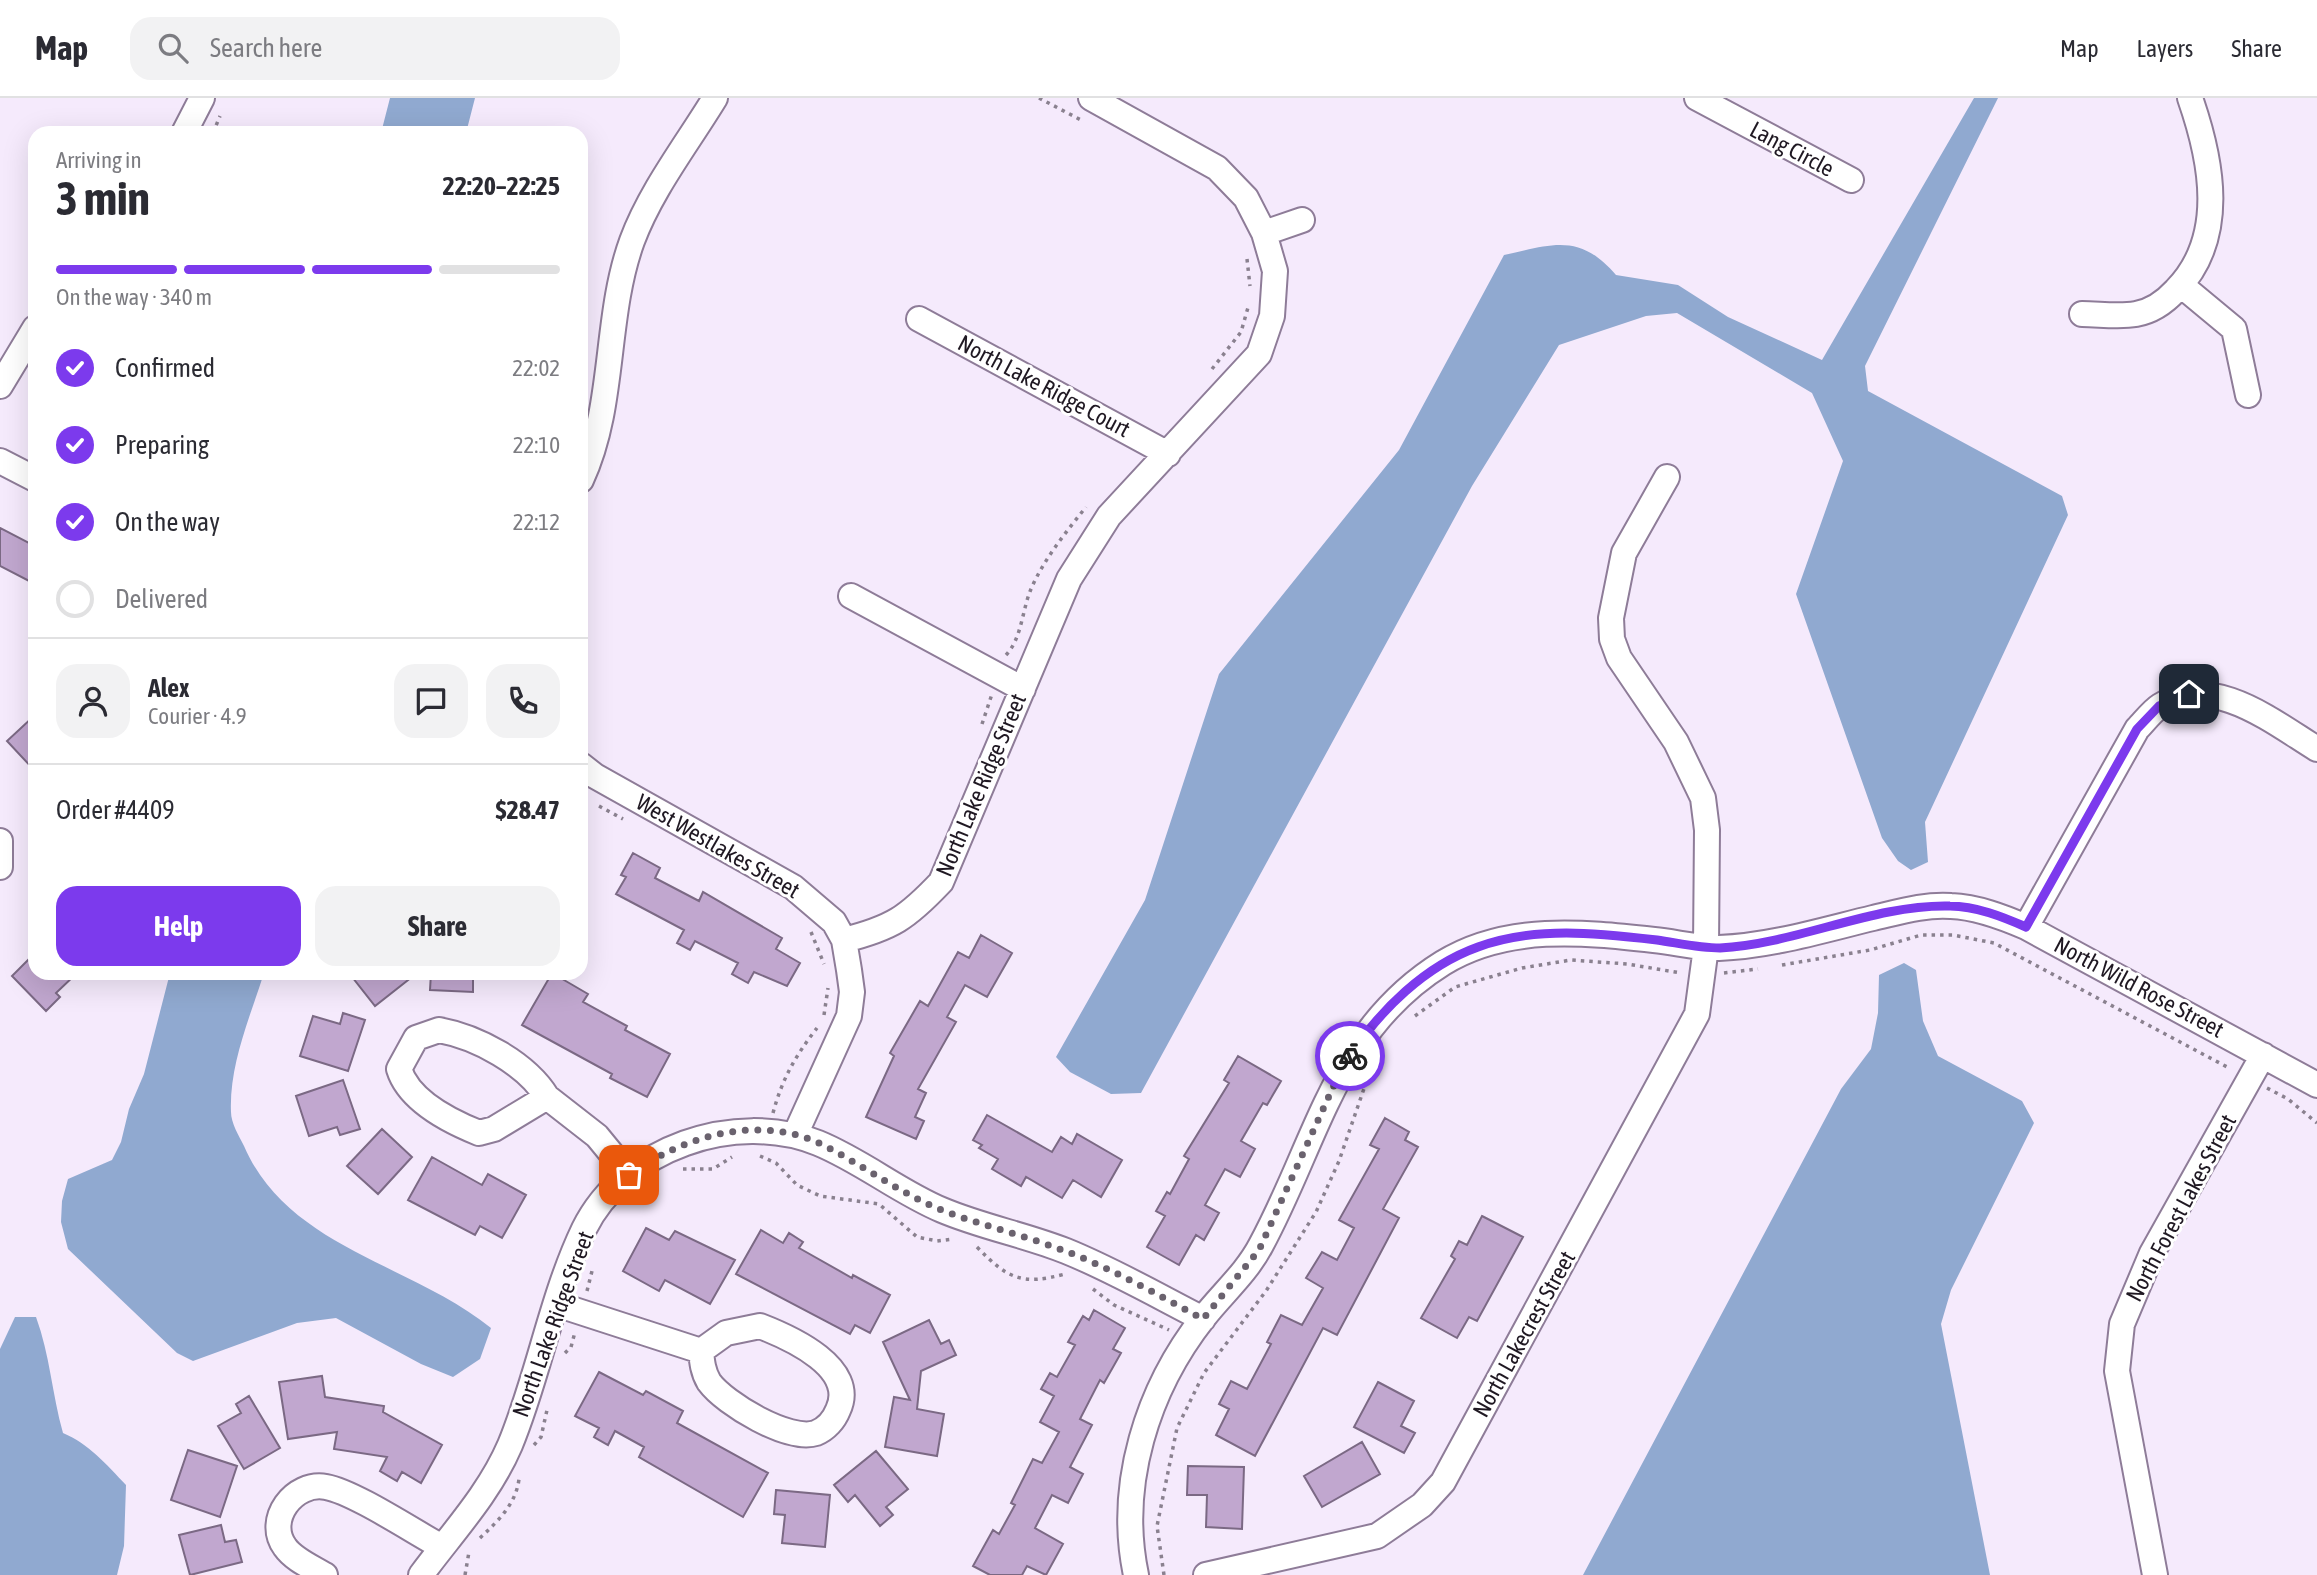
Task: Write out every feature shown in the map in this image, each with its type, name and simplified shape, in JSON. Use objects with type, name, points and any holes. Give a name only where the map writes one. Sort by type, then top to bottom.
[{"type":"street","points":[[188,126],[202,98]]},
{"type":"street","points":[[588,465],[601,419],[620,292],[632,241],[650,202],[715,98]]},
{"type":"street","name":"North Lake Ridge Street","points":[[844,940],[882,930],[914,911],[941,882],[1069,579],[1109,516],[1259,354],[1272,316],[1275,271],[1264,233],[1246,198],[1217,168],[1091,98]]},
{"type":"street","name":"Lang Circle","points":[[1697,98],[1851,180]]},
{"type":"street","points":[[2082,314],[2136,314],[2162,305],[2181,285],[2204,251],[2212,215],[2202,131],[2190,98]]},
{"type":"street","points":[[1264,233],[1302,220]]},
{"type":"street","points":[[2181,285],[2234,329],[2248,396]]},
{"type":"street","name":"North Lake Ridge Court","points":[[919,319],[1168,454]]},
{"type":"street","points":[[0,386],[28,340]]},
{"type":"street","points":[[0,461],[28,475]]},
{"type":"street","name":"North Lakecrest Street","points":[[1206,1575],[1377,1536],[1422,1505],[1443,1482],[1698,1014],[1706,947],[1707,830],[1703,798],[1691,767],[1650,699],[1619,658],[1612,639],[1615,588],[1624,553],[1667,477]]},
{"type":"street","points":[[850,596],[1023,689]]},
{"type":"street","points":[[2026,927],[2137,729],[2159,706],[2189,694],[2229,699],[2317,749]]},
{"type":"street","name":"West Westlakes Street","points":[[588,770],[793,887],[834,922],[844,940]]},
{"type":"street","points":[[0,841],[0,867]]},
{"type":"street","name":"North Wild Rose Street","points":[[1136,1575],[1129,1522],[1131,1484],[1144,1431],[1157,1396],[1188,1340],[1259,1250],[1340,1072],[1368,1028],[1400,996],[1443,963],[1478,947],[1534,933],[1591,933],[1706,947],[1761,943],[1913,908],[1952,906],[1998,915],[2026,927],[2317,1085]]},
{"type":"street","points":[[844,940],[852,992],[849,1016],[795,1135],[820,1144],[892,1186],[944,1211],[1067,1251],[1203,1319]]},
{"type":"street","points":[[547,1097],[520,1116],[479,1133],[422,1102],[408,1089],[399,1069],[416,1038],[439,1030],[461,1034],[537,1081],[547,1097],[597,1136],[629,1175]]},
{"type":"street","name":"North Forest Lakes Street","points":[[2155,1575],[2117,1371],[2122,1324],[2151,1253],[2263,1055]]},
{"type":"street","name":"North Lake Ridge Street","points":[[421,1575],[478,1502],[509,1447],[556,1304],[585,1228],[604,1197],[659,1153],[697,1139],[745,1130],[795,1135]]},
{"type":"street","points":[[556,1304],[701,1351]]},
{"type":"street","points":[[760,1326],[771,1330],[819,1357],[829,1367],[840,1382],[842,1396],[839,1409],[831,1423],[816,1433],[800,1435],[782,1431],[723,1396],[709,1382],[701,1351],[726,1334],[741,1328],[760,1326]]},
{"type":"street","points":[[325,1575],[293,1556],[278,1534],[279,1517],[289,1499],[307,1488],[325,1487],[345,1494],[442,1547]]},
{"type":"path","points":[[592,800],[626,821]]},
{"type":"path","points":[[805,926],[812,934],[825,967]]},
{"type":"path","points":[[767,1131],[778,1092],[793,1058],[823,1020],[829,978]]},
{"type":"path","points":[[758,1155],[776,1163],[797,1185],[820,1196],[879,1204],[917,1237],[937,1241],[956,1239]]},
{"type":"path","points":[[676,1168],[713,1169],[732,1157],[745,1156]]},
{"type":"path","points":[[626,1201],[648,1197],[654,1180]]},
{"type":"path","points":[[966,1243],[977,1247],[1008,1276],[1022,1280],[1065,1274],[1075,1279]]},
{"type":"path","points":[[556,1362],[571,1347],[592,1272],[591,1262]]},
{"type":"path","points":[[1086,1283],[1114,1305],[1217,1356]]},
{"type":"path","points":[[526,1454],[541,1437],[547,1421],[547,1400]]},
{"type":"path","points":[[465,1575],[466,1556],[474,1543],[498,1521],[517,1494],[520,1472]]},
{"type":"water","points":[[390,98],[475,98],[468,126],[383,126]]},
{"type":"water","points":[[1974,98],[1998,98],[1865,366],[1868,391],[2062,496],[2068,515],[1925,822],[1928,862],[1911,870],[1898,861],[1882,838],[1796,594],[1843,461],[1812,393],[1677,313],[1646,316],[1559,345],[1472,486],[1141,1093],[1111,1094],[1070,1072],[1056,1057],[1145,900],[1219,674],[1399,450],[1504,255],[1551,245],[1578,247],[1603,262],[1616,275],[1678,285],[1728,317],[1822,360]]},
{"type":"water","points":[[1904,963],[1916,970],[1923,1021],[1938,1056],[2022,1101],[2034,1123],[1951,1290],[1941,1324],[1990,1575],[1583,1575],[1841,1089],[1871,1049],[1878,1013],[1879,975]]},
{"type":"water","points":[[168,980],[262,980],[237,1059],[231,1094],[232,1121],[244,1146],[264,1180],[290,1208],[321,1232],[460,1306],[491,1328],[480,1359],[453,1377],[421,1364],[336,1318],[297,1323],[193,1361],[177,1353],[68,1249],[61,1222],[62,1201],[68,1179],[112,1160],[121,1142],[129,1109],[144,1074]]},
{"type":"water","points":[[15,1317],[36,1317],[45,1346],[63,1433],[89,1449],[126,1485],[124,1546],[117,1575],[0,1575],[0,1349]]},
{"type":"building","points":[[0,528],[28,542],[28,580],[0,566]]},
{"type":"building","points":[[28,722],[28,764],[7,741]]},
{"type":"building","points":[[633,853],[660,868],[655,878],[699,901],[703,892],[782,938],[776,949],[800,963],[787,986],[754,972],[748,983],[732,974],[738,963],[695,941],[690,950],[677,943],[684,930],[616,894],[626,877],[621,875]]},
{"type":"building","points":[[981,935],[1012,953],[987,997],[965,985],[947,1017],[956,1022],[918,1089],[926,1093],[915,1117],[924,1121],[916,1139],[866,1117],[894,1056],[890,1053],[920,1001],[928,1006],[958,952],[969,958]]},
{"type":"building","points":[[28,960],[28,980],[70,980],[56,993],[60,997],[46,1011],[12,976]]},
{"type":"building","points":[[355,980],[408,980],[375,1006]]},
{"type":"building","points":[[431,980],[473,980],[473,992],[430,990]]},
{"type":"building","points":[[548,980],[564,980],[588,994],[583,1002],[627,1026],[625,1030],[670,1054],[647,1097],[610,1078],[612,1074],[522,1025]]},
{"type":"building","points":[[343,1013],[365,1020],[348,1071],[300,1056],[313,1016],[340,1024]]},
{"type":"building","points":[[1238,1056],[1281,1081],[1267,1105],[1263,1103],[1241,1141],[1255,1149],[1240,1177],[1225,1169],[1205,1205],[1219,1213],[1204,1240],[1196,1235],[1179,1265],[1147,1247],[1165,1216],[1156,1211],[1167,1192],[1170,1194],[1189,1159],[1184,1156],[1229,1083],[1224,1080]]},
{"type":"building","points":[[343,1080],[360,1129],[340,1135],[337,1127],[309,1136],[296,1096]]},
{"type":"building","points":[[987,1115],[1052,1152],[1061,1137],[1072,1144],[1077,1134],[1122,1160],[1101,1197],[1073,1180],[1062,1198],[1026,1177],[1021,1186],[992,1169],[998,1159],[979,1148],[982,1145],[973,1140]]},
{"type":"building","points":[[1385,1118],[1409,1132],[1405,1140],[1418,1147],[1383,1209],[1399,1218],[1337,1335],[1323,1328],[1255,1456],[1216,1435],[1229,1409],[1219,1404],[1231,1381],[1247,1389],[1271,1344],[1267,1342],[1281,1315],[1302,1325],[1323,1288],[1306,1278],[1322,1252],[1337,1260],[1354,1228],[1339,1220],[1379,1149],[1370,1145]]},
{"type":"building","points":[[382,1129],[412,1157],[378,1194],[347,1166]]},
{"type":"building","points":[[432,1157],[482,1185],[488,1174],[526,1195],[502,1238],[480,1226],[475,1235],[408,1200]]},
{"type":"building","points":[[1482,1216],[1523,1237],[1477,1321],[1469,1317],[1457,1338],[1421,1318],[1455,1259],[1451,1256],[1459,1241],[1467,1245]]},
{"type":"building","points":[[646,1228],[669,1240],[675,1231],[735,1260],[710,1304],[665,1280],[659,1291],[623,1271]]},
{"type":"building","points":[[761,1230],[783,1243],[789,1233],[803,1242],[799,1248],[852,1278],[853,1275],[890,1295],[870,1333],[855,1325],[850,1334],[736,1274]]},
{"type":"building","points":[[1094,1310],[1125,1328],[1113,1349],[1121,1353],[1104,1383],[1100,1380],[1080,1419],[1092,1425],[1070,1467],[1083,1474],[1068,1503],[1052,1495],[1035,1528],[1063,1544],[1046,1575],[1027,1566],[1022,1575],[990,1575],[973,1566],[993,1530],[999,1534],[1015,1505],[1011,1503],[1033,1459],[1042,1463],[1059,1432],[1040,1422],[1054,1396],[1041,1389],[1050,1373],[1057,1377],[1075,1345],[1068,1342],[1083,1316],[1089,1320]]},
{"type":"building","points":[[929,1320],[941,1344],[949,1340],[956,1355],[921,1371],[917,1409],[944,1414],[937,1456],[885,1447],[894,1397],[910,1400],[883,1342]]},
{"type":"building","points":[[599,1372],[643,1395],[646,1391],[683,1411],[677,1423],[768,1473],[743,1517],[639,1457],[644,1447],[615,1431],[608,1445],[594,1437],[599,1428],[575,1416]]},
{"type":"building","points":[[322,1376],[325,1397],[384,1406],[383,1412],[442,1445],[421,1483],[402,1472],[397,1481],[380,1471],[387,1457],[334,1449],[337,1432],[288,1439],[279,1382]]},
{"type":"building","points":[[1378,1382],[1414,1401],[1401,1426],[1415,1433],[1404,1453],[1354,1427]]},
{"type":"building","points":[[249,1396],[280,1448],[244,1469],[218,1426],[241,1413],[236,1404]]},
{"type":"building","points":[[1362,1442],[1380,1474],[1322,1507],[1304,1476]]},
{"type":"building","points":[[188,1450],[237,1466],[220,1517],[171,1500]]},
{"type":"building","points":[[876,1451],[908,1489],[886,1507],[893,1515],[880,1526],[855,1495],[848,1502],[834,1485]]},
{"type":"building","points":[[1188,1466],[1244,1467],[1242,1529],[1206,1527],[1207,1495],[1187,1495]]},
{"type":"building","points":[[776,1490],[830,1495],[825,1547],[782,1543],[785,1515],[774,1514]]},
{"type":"building","points":[[221,1525],[225,1542],[236,1540],[242,1562],[190,1575],[179,1535]]},
{"type":"way so far","points":[[629,1175],[659,1153],[697,1139],[745,1130],[795,1135],[820,1144],[892,1186],[944,1211],[1067,1251],[1203,1319],[1259,1250],[1278,1214],[1340,1072],[1350,1056]]},
{"type":"route","points":[[1350,1056],[1368,1028],[1400,996],[1443,963],[1478,947],[1534,933],[1591,933],[1721,948],[1761,943],[1913,908],[1952,906],[1998,915],[2026,927],[2137,729],[2159,706],[2189,694]]}]
